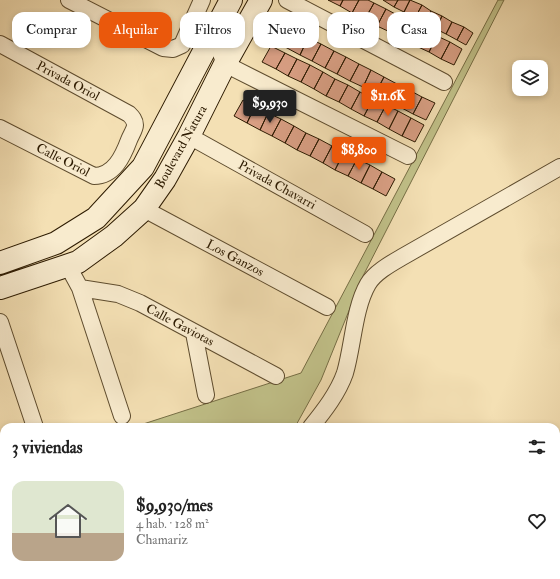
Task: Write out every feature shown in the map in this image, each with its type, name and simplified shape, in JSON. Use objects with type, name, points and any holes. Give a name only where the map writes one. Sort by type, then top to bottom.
[{"type":"street","points":[[69,0],[164,48],[173,49],[180,46]]},
{"type":"street","points":[[197,12],[202,0]]},
{"type":"street","name":"Boulevard Natura","points":[[224,12],[231,0]]},
{"type":"street","name":"Boulevard Natura","points":[[0,288],[68,266],[92,253],[114,236],[144,209],[165,179],[189,136],[225,64],[260,0]]},
{"type":"street","points":[[288,0],[444,82]]},
{"type":"street","name":"Privada Oriol","points":[[0,44],[129,114],[134,119]]},
{"type":"street","name":"Boulevard Natura","points":[[0,263],[56,243],[96,218],[143,167],[205,48]]},
{"type":"street","points":[[219,48],[225,64],[408,156]]},
{"type":"street","name":"Calle Oriol","points":[[0,128],[94,176],[102,176],[109,173],[123,157],[135,125],[134,119]]},
{"type":"street","name":"Privada Chavarri","points":[[189,136],[365,234]]},
{"type":"street","points":[[123,157],[143,167]]},
{"type":"street","points":[[314,423],[335,393],[344,374],[361,301],[368,283],[382,270],[404,256],[560,167]]},
{"type":"street","name":"Los Ganzos","points":[[144,209],[327,307]]},
{"type":"street","points":[[68,266],[80,288],[122,416]]},
{"type":"street","name":"Calle Gaviotas","points":[[80,288],[118,294],[140,303],[276,376]]},
{"type":"street","points":[[0,322],[34,423]]},
{"type":"street","points":[[194,333],[206,394]]},
{"type":"green space","points":[[498,0],[504,0],[363,276],[321,380],[297,423],[146,423],[301,373]]},
{"type":"building","points":[[328,0],[343,0],[340,6]]},
{"type":"building","points":[[343,0],[359,0],[353,12],[340,6]]},
{"type":"building","points":[[359,0],[368,0],[374,3],[369,12],[353,12]]},
{"type":"building","points":[[383,0],[398,0],[394,7]]},
{"type":"building","points":[[398,0],[410,0],[404,12],[394,7]]},
{"type":"building","points":[[410,0],[422,5],[418,12],[404,12]]},
{"type":"building","points":[[374,3],[386,9],[379,22],[379,12],[369,12]]},
{"type":"building","points":[[422,5],[431,11],[430,12],[418,12]]},
{"type":"building","points":[[386,9],[392,12],[387,12],[387,31],[379,27],[379,22]]},
{"type":"building","points":[[442,16],[452,22],[446,34],[441,32]]},
{"type":"building","points":[[452,22],[464,27],[457,40],[446,34]]},
{"type":"building","points":[[464,27],[473,33],[466,45],[457,40]]},
{"type":"building","points":[[441,38],[450,42],[441,59],[429,52],[431,48],[441,48]]},
{"type":"building","points":[[450,42],[462,49],[454,65],[441,59]]},
{"type":"building","points":[[321,44],[334,51],[325,68],[312,61]]},
{"type":"building","points":[[270,48],[275,48],[285,53],[276,69],[262,62]]},
{"type":"building","points":[[287,48],[303,48],[300,55]]},
{"type":"building","points":[[303,48],[319,48],[312,61],[300,55]]},
{"type":"building","points":[[420,48],[431,48],[429,52]]},
{"type":"building","points":[[334,51],[346,57],[337,74],[325,68]]},
{"type":"building","points":[[285,53],[297,59],[288,76],[276,69]]},
{"type":"building","points":[[346,57],[359,64],[350,81],[337,74]]},
{"type":"building","points":[[297,59],[310,65],[301,82],[288,76]]},
{"type":"building","points":[[359,64],[371,70],[363,87],[350,81]]},
{"type":"building","points":[[310,65],[323,72],[314,89],[301,82]]},
{"type":"building","points":[[371,70],[384,77],[375,94],[363,87]]},
{"type":"building","points":[[323,72],[335,79],[326,96],[314,89]]},
{"type":"building","points":[[384,77],[397,84],[388,101],[375,94]]},
{"type":"building","points":[[335,79],[348,85],[339,102],[326,96]]},
{"type":"building","points":[[397,84],[409,90],[400,107],[388,101]]},
{"type":"building","points":[[348,85],[360,92],[351,109],[339,102]]},
{"type":"building","points":[[409,90],[422,97],[413,114],[400,107]]},
{"type":"building","points":[[360,92],[373,99],[364,116],[351,109]]},
{"type":"building","points":[[422,97],[435,103],[426,120],[413,114]]},
{"type":"building","points":[[373,99],[386,105],[377,122],[364,116]]},
{"type":"building","points":[[243,100],[255,106],[247,123],[234,116]]},
{"type":"building","points":[[386,105],[398,111],[389,129],[377,122]]},
{"type":"building","points":[[255,106],[268,113],[260,130],[247,123]]},
{"type":"building","points":[[398,111],[411,118],[402,136],[389,129]]},
{"type":"building","points":[[268,113],[281,119],[272,136],[260,130]]},
{"type":"building","points":[[411,118],[424,125],[415,142],[402,136]]},
{"type":"building","points":[[281,119],[294,126],[285,143],[272,136]]},
{"type":"building","points":[[294,126],[306,133],[297,150],[285,143]]},
{"type":"building","points":[[306,133],[319,139],[310,156],[297,150]]},
{"type":"building","points":[[319,139],[332,146],[323,163],[310,156]]},
{"type":"building","points":[[332,146],[344,152],[335,170],[323,163]]},
{"type":"building","points":[[344,152],[357,159],[348,176],[335,170]]},
{"type":"building","points":[[357,159],[370,165],[361,183],[348,176]]},
{"type":"building","points":[[370,165],[382,172],[373,189],[361,183]]},
{"type":"building","points":[[382,172],[395,179],[386,196],[373,189]]}]
